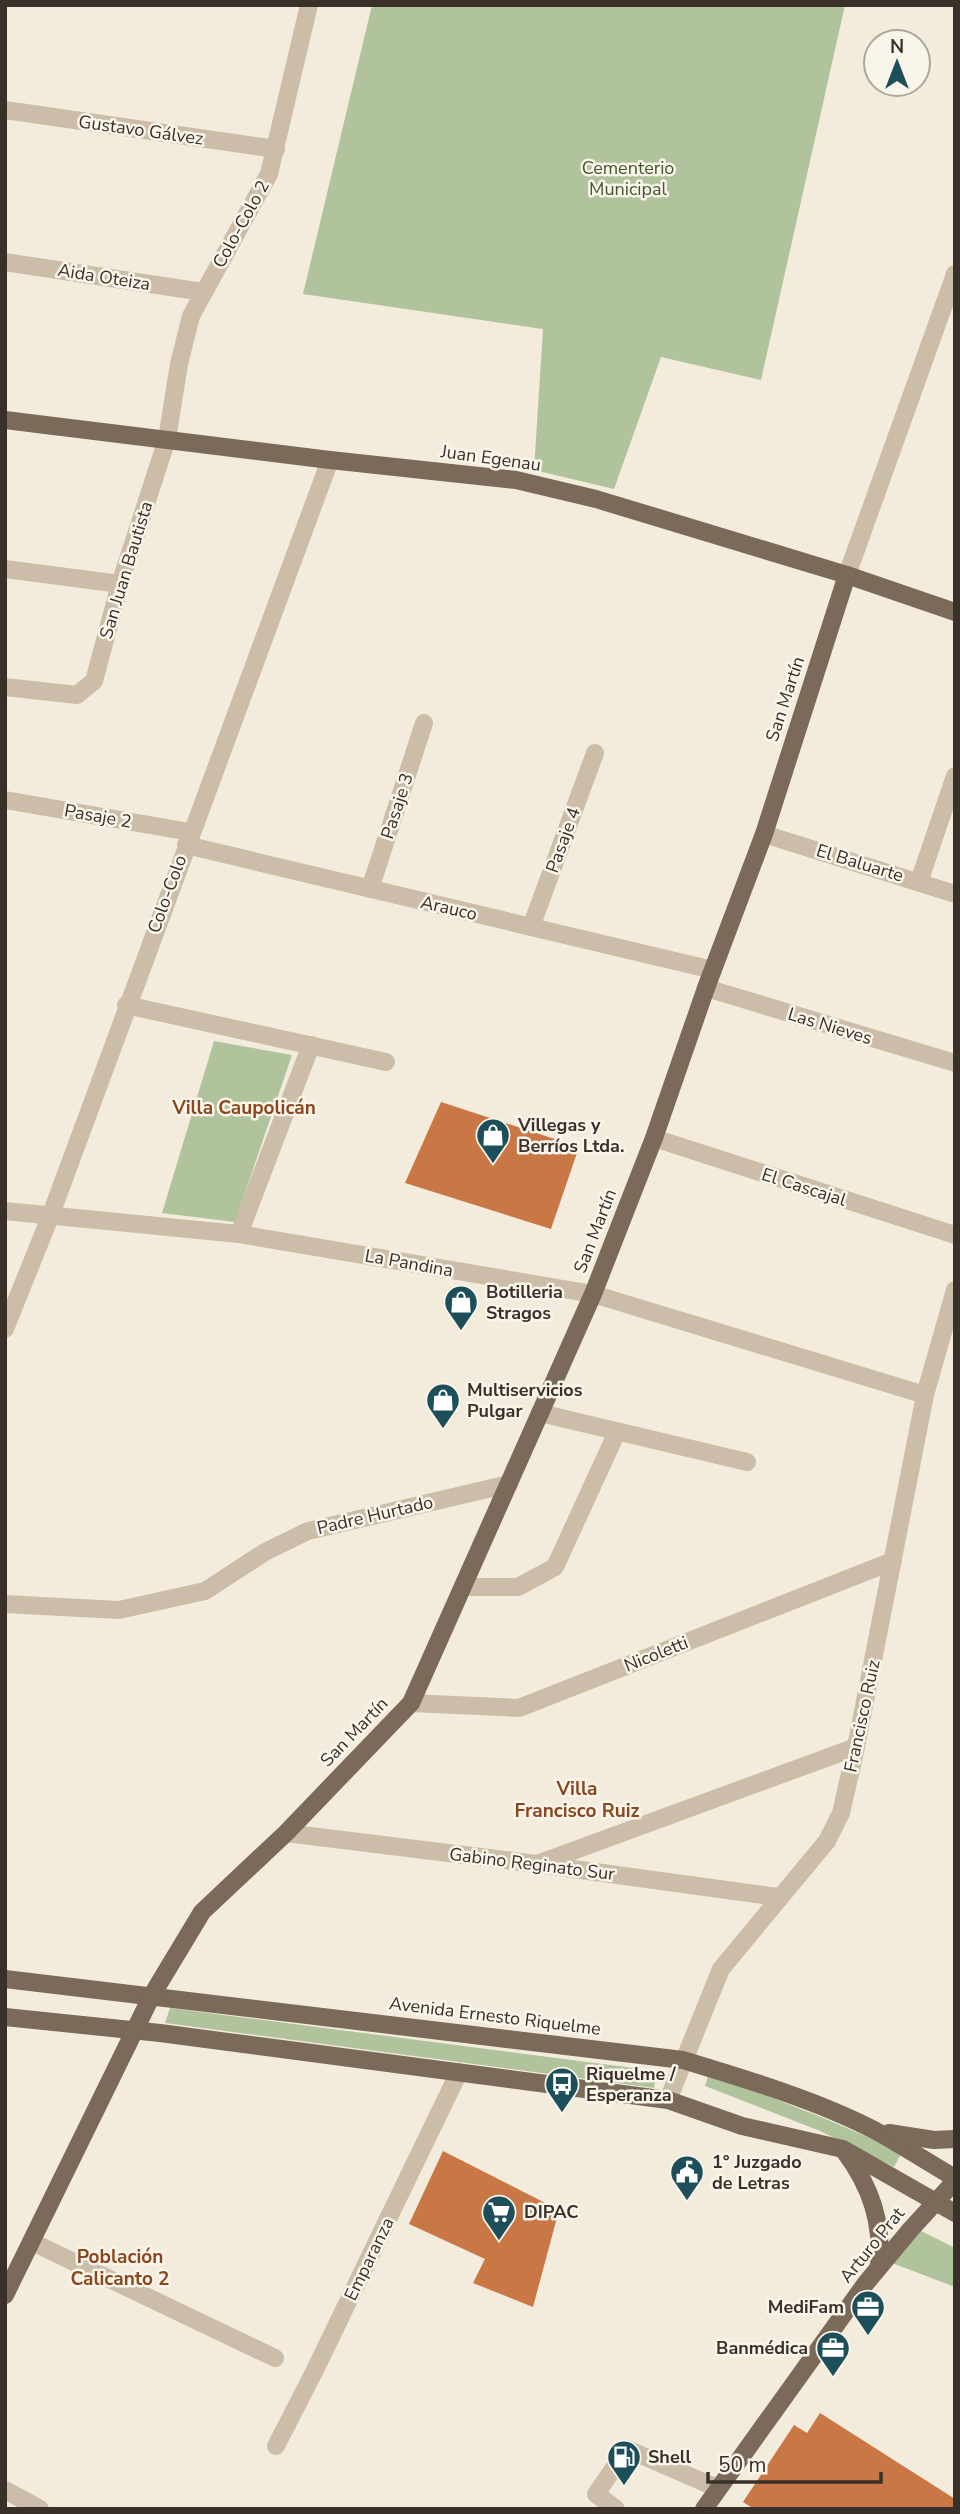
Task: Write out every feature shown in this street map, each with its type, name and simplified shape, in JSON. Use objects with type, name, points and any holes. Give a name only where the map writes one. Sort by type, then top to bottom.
[{"type":"main road","name":"Juan Egenau","points":[[5,420],[516,480],[596,499],[847,575],[955,612]]},
{"type":"main road","name":"San Martín","points":[[5,2295],[152,1995],[202,1912],[286,1833],[411,1703],[593,1294],[654,1138],[706,988],[764,834],[847,575]]},
{"type":"main road","name":"Avenida Ernesto Riquelme","points":[[5,1979],[683,2060],[750,2080],[875,2131],[955,2180]]},
{"type":"main road","points":[[5,2017],[135,2030],[668,2100],[742,2126],[843,2149],[955,2213]]},
{"type":"main road","points":[[875,2131],[934,2140],[955,2139]]},
{"type":"main road","points":[[843,2149],[862,2178],[875,2207],[880,2236],[879,2266]]},
{"type":"main road","name":"Arturo Prat","points":[[705,2508],[879,2266],[955,2180]]},
{"type":"street","name":"Colo-Colo 2","points":[[166,439],[184,336],[202,292],[269,174],[309,5]]},
{"type":"street","name":"Gustavo Gálvez","points":[[5,110],[276,149]]},
{"type":"street","name":"Aida Oteiza","points":[[5,262],[202,292]]},
{"type":"street","name":"San Martín","points":[[847,575],[955,274]]},
{"type":"street","name":"San Juan Bautista","points":[[5,687],[77,695],[94,681],[120,584],[166,439]]},
{"type":"street","name":"Colo-Colo","points":[[5,1329],[50,1217],[126,1005],[330,460]]},
{"type":"street","points":[[5,569],[120,584]]},
{"type":"street","name":"Pasaje 3","points":[[370,889],[424,723]]},
{"type":"street","name":"Pasaje 4","points":[[531,927],[595,753]]},
{"type":"street","points":[[919,882],[955,776]]},
{"type":"street","name":"Pasaje 2","points":[[5,800],[188,839]]},
{"type":"street","name":"El Baluarte","points":[[764,834],[955,894]]},
{"type":"street","name":"Arauco","points":[[188,839],[370,889],[713,970]]},
{"type":"street","name":"Las Nieves","points":[[706,988],[955,1063]]},
{"type":"street","points":[[126,1005],[386,1062]]},
{"type":"street","points":[[240,1234],[311,1045]]},
{"type":"street","name":"El Cascajal","points":[[654,1138],[955,1235]]},
{"type":"street","name":"La Pandina","points":[[5,1211],[240,1234],[593,1294],[925,1395]]},
{"type":"street","name":"Francisco Ruiz","points":[[668,2100],[721,1969],[827,1841],[841,1813],[925,1395],[955,1290]]},
{"type":"street","points":[[540,1413],[747,1462]]},
{"type":"street","points":[[463,1587],[518,1587],[555,1567],[617,1432]]},
{"type":"street","name":"Padre Hurtado","points":[[5,1604],[119,1610],[205,1591],[265,1552],[308,1531],[509,1484]]},
{"type":"street","name":"Nicoletti","points":[[411,1703],[519,1708],[893,1560]]},
{"type":"street","points":[[537,1864],[856,1747]]},
{"type":"street","name":"Gabino Reginato Sur","points":[[286,1833],[778,1897]]},
{"type":"street","name":"Emparanza","points":[[276,2446],[459,2071]]},
{"type":"street","points":[[32,2242],[275,2358]]},
{"type":"street","points":[[617,2509],[596,2494],[627,2449],[717,2488]]},
{"type":"street","points":[[5,2490],[40,2509]]},
{"type":"green space","name":"Cementerio Municipal","points":[[372,5],[845,5],[761,380],[661,357],[614,489],[534,470],[543,329],[303,294]]},
{"type":"green space","points":[[214,1041],[292,1055],[235,1222],[162,1213]]},
{"type":"green space","points":[[170,2008],[657,2071],[654,2088],[165,2023]]},
{"type":"green space","points":[[709,2073],[902,2152],[894,2167],[820,2131],[705,2086]]},
{"type":"green space","points":[[921,2231],[955,2248],[955,2287],[892,2263]]},
{"type":"building","name":"Villegas y Berríos Ltda.","points":[[441,1102],[579,1147],[551,1229],[405,1183]]},
{"type":"building","name":"DIPAC","points":[[443,2151],[559,2210],[533,2307],[473,2283],[485,2259],[409,2224]]},
{"type":"building","points":[[820,2413],[955,2499],[955,2509],[754,2509],[743,2502],[794,2425],[807,2433]]},
{"type":"place","name":"Villegas y Berríos Ltda.","points":[[493,1165]]},
{"type":"place","name":"Botilleria Stragos","points":[[461,1332]]},
{"type":"place","name":"Multiservicios Pulgar","points":[[443,1430]]},
{"type":"place","name":"Riquelme / Esperanza","points":[[562,2114]]},
{"type":"place","name":"1° Juzgado de Letras","points":[[687,2202]]},
{"type":"place","name":"DIPAC","points":[[499,2242]]},
{"type":"place","name":"MediFam","points":[[868,2337]]},
{"type":"place","name":"Banmédica","points":[[833,2378]]},
{"type":"place","name":"Shell","points":[[624,2487]]},
{"type":"district","name":"Villa Caupolicán","points":[[244,1108]]},
{"type":"district","name":"Villa Francisco Ruiz","points":[[577,1800]]},
{"type":"district","name":"Población Calicanto 2","points":[[120,2268]]}]
